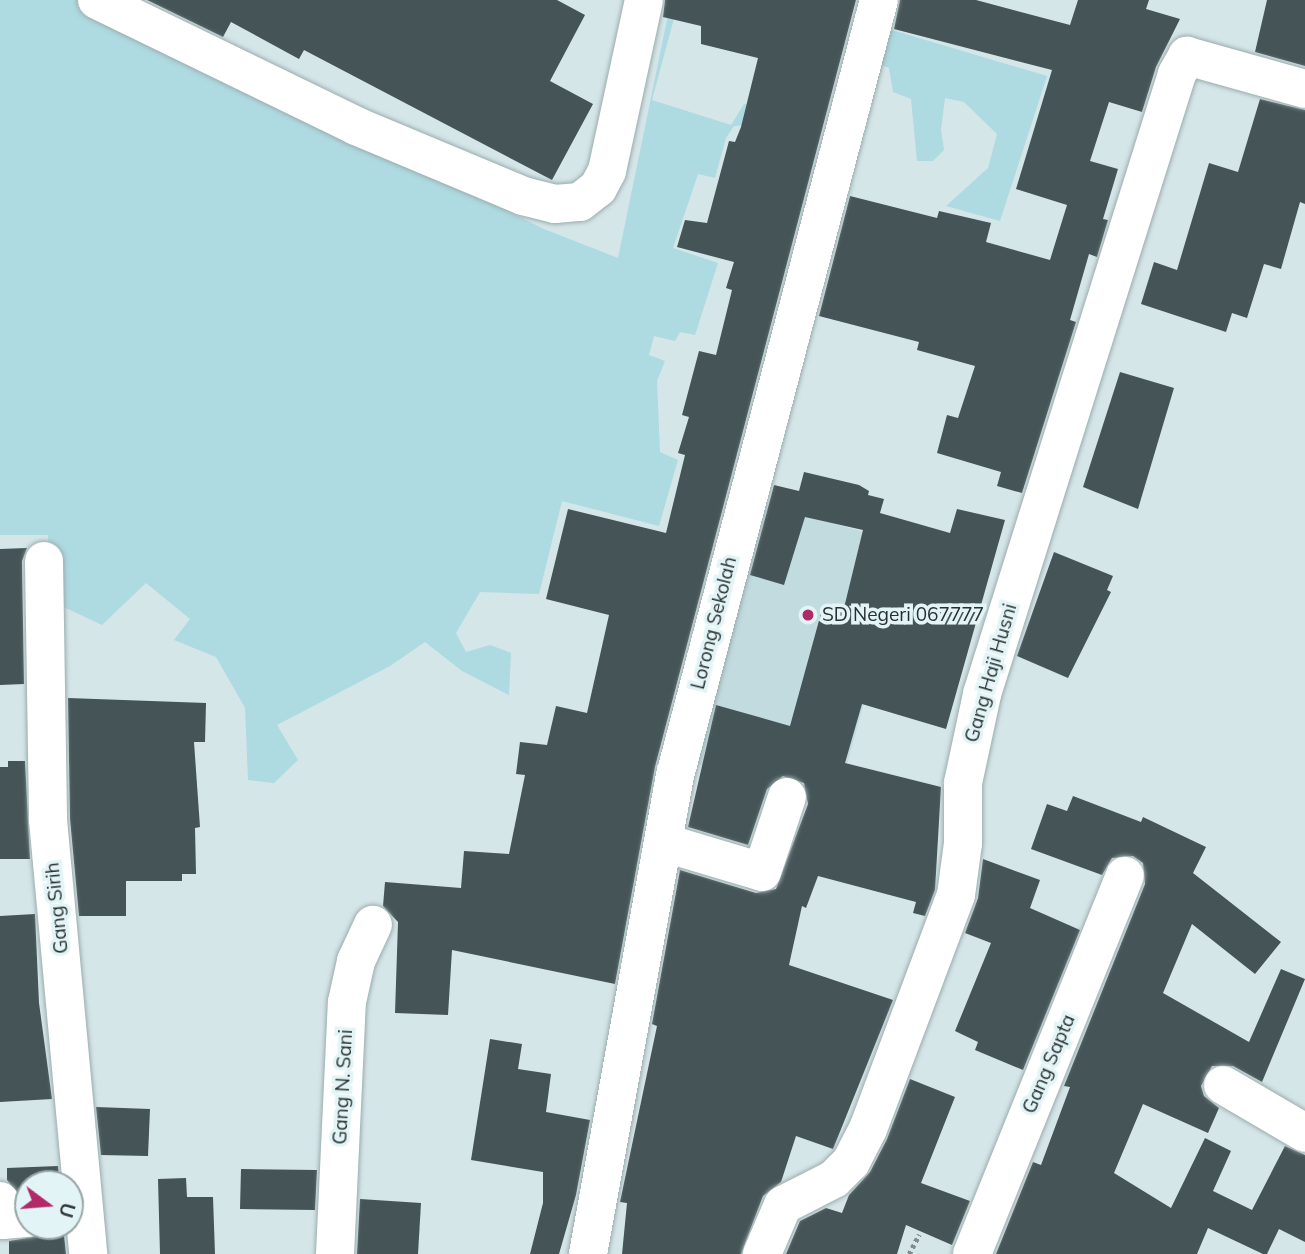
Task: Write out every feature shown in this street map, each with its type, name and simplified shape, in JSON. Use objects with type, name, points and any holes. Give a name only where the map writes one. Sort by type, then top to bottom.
[{"type":"street","points":[[97,0],[356,126],[523,196],[555,204],[580,201],[598,188],[607,171],[643,0]]},
{"type":"street","name":"Lorong Sekolah","points":[[588,1254],[682,747],[879,0]]},
{"type":"street","name":"Gang Haji Husni","points":[[762,1254],[783,1205],[834,1179],[851,1162],[868,1129],[956,894],[964,843],[963,783],[982,694],[1177,74],[1187,56],[1305,89]]},
{"type":"street","name":"Gang Sirih","points":[[44,561],[48,820],[75,1170]]},
{"type":"street","points":[[665,843],[762,872],[788,797]]},
{"type":"street","name":"Gang Sapta","points":[[972,1254],[1125,876]]},
{"type":"street","name":"Gang N. Sani","points":[[335,1254],[347,1002],[356,961],[373,925]]},
{"type":"street","points":[[1223,1086],[1305,1133]]},
{"type":"street","points":[[0,1200],[3,1220],[14,1219]]},
{"type":"path","points":[[909,1254],[919,1234]]},
{"type":"shaded area","points":[[0,0],[79,0],[544,229],[618,258],[671,0],[679,0],[652,100],[731,125],[744,104],[755,106],[750,125],[734,126],[726,138],[715,178],[698,174],[673,248],[718,263],[695,335],[680,332],[675,341],[654,336],[649,355],[665,361],[657,381],[660,452],[678,460],[659,526],[562,501],[539,594],[480,592],[456,633],[466,652],[490,645],[511,653],[509,695],[462,671],[425,642],[390,666],[277,725],[298,760],[274,783],[248,780],[245,708],[216,657],[174,640],[190,619],[146,583],[102,625],[51,601],[48,535],[0,535]]},
{"type":"shaded area","points":[[882,27],[1047,76],[1000,221],[946,206],[988,168],[997,134],[964,102],[945,98],[941,130],[944,150],[933,161],[917,161],[911,99],[893,92],[889,68],[873,61]]},
{"type":"shaded area","name":"SD Negeri 067777","points":[[758,503],[908,544],[836,804],[686,761]]},
{"type":"building","points":[[147,0],[557,0],[585,15],[550,81],[593,104],[552,180],[304,50],[299,59],[231,22],[223,37]]},
{"type":"building","points":[[665,0],[856,0],[655,767],[615,984],[452,950],[448,1015],[395,1013],[398,922],[383,906],[385,882],[461,888],[464,851],[509,854],[525,775],[516,774],[520,742],[547,745],[556,706],[587,713],[609,615],[546,599],[568,509],[666,533],[685,455],[678,453],[689,417],[682,415],[699,351],[716,355],[732,290],[726,288],[734,262],[677,247],[685,220],[707,223],[729,141],[735,142],[741,127],[758,58],[701,44],[701,26],[663,17]]},
{"type":"building","points":[[900,0],[976,0],[1070,25],[1078,0],[1149,0],[1146,9],[1180,19],[1156,67],[1142,112],[1109,102],[1090,161],[1118,169],[1103,219],[1108,220],[1097,257],[1089,254],[1070,320],[1076,322],[1022,493],[997,486],[1001,472],[937,453],[947,415],[958,418],[975,366],[917,350],[919,342],[819,316],[850,196],[937,218],[939,211],[991,223],[986,242],[1050,260],[1067,205],[1016,189],[1052,70],[894,29]]},
{"type":"building","points":[[1267,0],[1305,0],[1305,66],[1255,52]]},
{"type":"building","points":[[1260,99],[1305,110],[1305,204],[1300,202],[1281,269],[1264,264],[1247,318],[1232,313],[1226,332],[1141,304],[1154,262],[1177,270],[1209,163],[1238,172]]},
{"type":"building","points":[[1120,372],[1174,388],[1138,509],[1083,487]]},
{"type":"building","points":[[804,472],[859,485],[869,491],[868,495],[884,499],[880,513],[950,533],[957,509],[1005,520],[946,729],[862,704],[845,763],[941,787],[935,890],[925,916],[913,913],[916,902],[818,876],[806,908],[802,906],[789,965],[893,1000],[833,1149],[796,1136],[781,1182],[763,1196],[741,1254],[622,1254],[627,1203],[620,1202],[657,1026],[652,1024],[680,870],[756,893],[776,889],[808,804],[804,783],[783,776],[767,789],[748,845],[688,827],[716,705],[790,726],[823,606],[843,612],[863,530],[805,517],[784,585],[750,575],[774,485],[799,491]]},
{"type":"building","points":[[27,548],[22,561],[24,684],[0,685],[0,549]]},
{"type":"building","points":[[1054,552],[1113,576],[1107,590],[1111,592],[1068,678],[1017,656]]},
{"type":"building","points":[[68,698],[206,703],[205,742],[194,742],[200,827],[195,828],[196,874],[182,874],[182,881],[126,881],[126,916],[79,916],[70,819]]},
{"type":"building","points":[[8,761],[25,761],[30,859],[0,859],[0,767],[8,767]]},
{"type":"building","points":[[1073,796],[1141,822],[1143,817],[1206,847],[1193,873],[1281,942],[1255,974],[1192,924],[1163,993],[1249,1042],[1281,969],[1305,979],[1262,1082],[1233,1066],[1212,1066],[1201,1086],[1204,1096],[1219,1108],[1208,1133],[1143,1104],[1114,1173],[1171,1208],[1205,1138],[1231,1151],[1213,1191],[1252,1210],[1285,1146],[1305,1155],[1305,1242],[1279,1229],[1267,1254],[1263,1254],[1208,1228],[1197,1254],[996,1254],[1033,1162],[1041,1165],[1070,1087],[1064,1086],[1145,884],[1143,863],[1133,856],[1112,858],[1102,875],[1031,849],[1047,804],[1067,811]]},
{"type":"building","points":[[983,859],[1040,880],[1030,908],[1080,930],[1023,1070],[975,1050],[978,1042],[955,1031],[991,943],[965,933],[978,898]]},
{"type":"building","points":[[35,914],[39,1003],[52,1099],[0,1102],[0,916]]},
{"type":"building","points":[[490,1039],[522,1044],[518,1069],[551,1074],[546,1112],[590,1120],[576,1195],[559,1254],[530,1254],[543,1203],[543,1172],[471,1160]]},
{"type":"building","points":[[910,1079],[955,1097],[921,1183],[970,1201],[952,1245],[906,1225],[897,1254],[786,1254],[800,1221],[826,1208],[842,1213],[849,1195],[870,1172],[887,1139]]},
{"type":"building","points":[[96,1107],[150,1109],[148,1156],[101,1155]]},
{"type":"building","points":[[58,1166],[58,1170],[14,1170],[14,1188],[7,1180],[7,1168]]},
{"type":"building","points":[[241,1169],[317,1170],[315,1210],[240,1209]]},
{"type":"building","points":[[186,1178],[187,1197],[213,1197],[215,1254],[160,1254],[158,1179]]},
{"type":"building","points":[[360,1199],[421,1203],[418,1254],[357,1254]]},
{"type":"building","points":[[64,1240],[66,1254],[9,1254],[9,1241]]},
{"type":"place","name":"SD Negeri 067777","points":[[808,615]]}]
